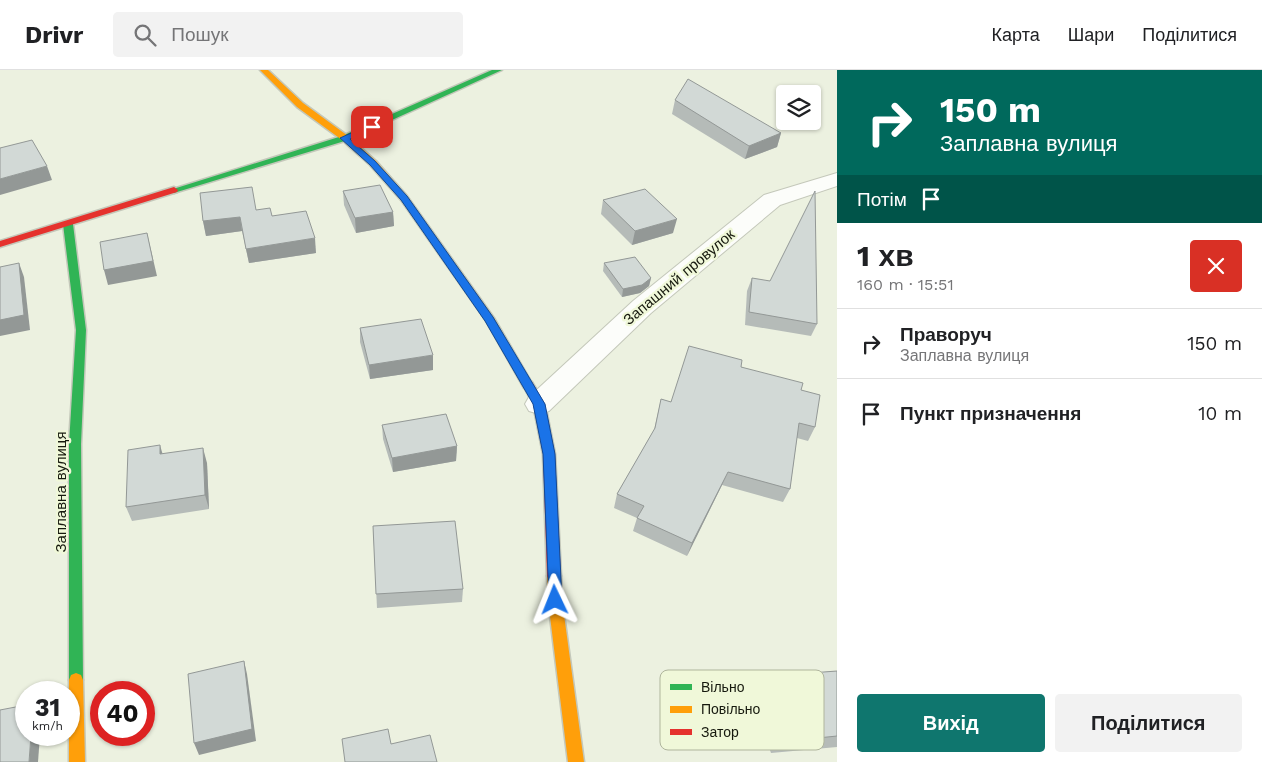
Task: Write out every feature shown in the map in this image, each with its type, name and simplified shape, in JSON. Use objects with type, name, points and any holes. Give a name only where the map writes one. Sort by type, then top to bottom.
[{"type":"street","points":[[264,70],[300,105],[344,138],[372,163],[404,198],[490,320],[539,404],[549,454],[555,600],[576,762]]},
{"type":"street","points":[[0,244],[344,138],[498,70]]},
{"type":"street","name":"Запашний провулок","points":[[539,404],[642,307],[772,200],[837,179]]},
{"type":"street","name":"Заплавна вулиця","points":[[68,224],[81,330],[75,444],[77,762]]},
{"type":"building","points":[[688,79],[781,133],[749,146],[675,100]]},
{"type":"building","points":[[32,140],[47,166],[0,179],[0,148]]},
{"type":"building","points":[[380,185],[393,212],[355,218],[343,191]]},
{"type":"building","points":[[252,187],[256,210],[270,208],[272,216],[306,211],[315,238],[246,249],[240,217],[203,221],[200,193]]},
{"type":"building","points":[[645,189],[677,219],[635,231],[603,200]]},
{"type":"building","points":[[815,191],[817,324],[749,312],[752,278],[770,281]]},
{"type":"building","points":[[147,233],[153,261],[104,270],[100,242]]},
{"type":"building","points":[[635,257],[651,278],[642,285],[623,289],[604,263]]},
{"type":"building","points":[[19,263],[24,315],[0,320],[0,267]]},
{"type":"building","points":[[421,319],[433,355],[369,365],[360,328]]},
{"type":"building","points":[[689,346],[742,360],[741,367],[803,383],[801,390],[820,395],[815,427],[799,423],[790,489],[728,472],[692,543],[637,518],[644,506],[617,494],[655,428],[661,399],[671,402]]},
{"type":"building","points":[[446,414],[457,446],[392,458],[382,425]]},
{"type":"building","points":[[160,445],[160,454],[203,448],[205,495],[126,507],[128,450]]},
{"type":"building","points":[[455,521],[463,589],[376,594],[373,526]]},
{"type":"building","points":[[244,661],[252,729],[194,743],[188,674]]},
{"type":"building","points":[[837,671],[837,736],[824,737],[824,672]]},
{"type":"building","points":[[15,707],[15,746],[30,746],[29,762],[0,762],[0,710]]},
{"type":"building","points":[[388,729],[391,744],[430,735],[437,762],[345,762],[342,739]]},
{"type":"traffic: fast","points":[[174,190],[345,138],[498,70]]},
{"type":"traffic: fast","points":[[68,224],[81,330],[75,444],[76,680]]},
{"type":"traffic: slow","points":[[264,70],[300,105],[345,138],[373,163],[404,198],[490,320],[528,385]]},
{"type":"traffic: slow","points":[[554,576],[555,600],[576,762]]},
{"type":"traffic: slow","points":[[76,680],[77,762]]},
{"type":"traffic: jam","points":[[0,244],[174,190]]},
{"type":"traffic: jam","points":[[528,385],[539,404],[549,454],[554,576]]},
{"type":"route","points":[[372,127],[344,138],[372,163],[404,198],[490,320],[539,404],[549,454],[555,600]]}]
